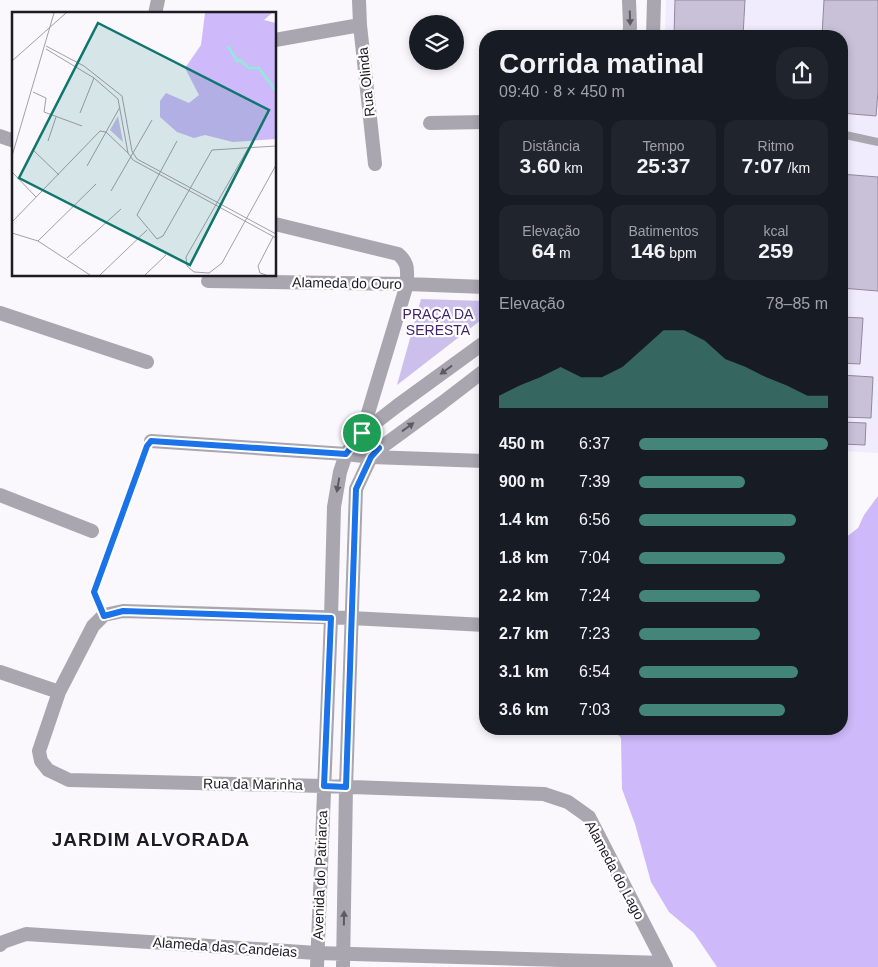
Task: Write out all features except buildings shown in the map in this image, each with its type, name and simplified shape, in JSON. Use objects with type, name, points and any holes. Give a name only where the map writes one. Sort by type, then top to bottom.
[{"type":"street","name":"Rua Olinda","points":[[359,0],[375,164]]},
{"type":"street","points":[[629,0],[630,30]]},
{"type":"street","points":[[653,30],[654,0]]},
{"type":"street","points":[[276,40],[360,25]]},
{"type":"street","points":[[430,123],[479,122]]},
{"type":"street","points":[[0,136],[12,140]]},
{"type":"street","points":[[276,224],[398,254],[404,259],[407,266],[407,284],[362,433],[375,453]]},
{"type":"street","name":"Alameda do Ouro","points":[[208,281],[479,287]]},
{"type":"street","points":[[0,313],[147,362]]},
{"type":"street","name":"Avenida do Patriarca","points":[[317,960],[334,507],[340,472],[346,454],[362,433],[479,346]]},
{"type":"street","name":"Avenida do Patriarca","points":[[343,960],[346,787],[356,489],[375,453],[479,375]]},
{"type":"street","points":[[151,441],[479,461]]},
{"type":"street","points":[[0,495],[92,531]]},
{"type":"street","points":[[0,672],[60,692],[93,626],[104,616],[123,611],[351,618],[479,625]]},
{"type":"street","name":"Rua da Marinha","points":[[60,692],[40,750],[41,762],[48,770],[69,780],[324,786],[544,794]]},
{"type":"street","name":"Alameda do Lago","points":[[544,794],[568,802],[589,817],[665,965]]},
{"type":"street","name":"Alameda das Candeias","points":[[0,945],[3,942],[26,934],[317,960],[665,965]]},
{"type":"lane","points":[[848,136],[878,142]]},
{"type":"path","points":[[104,616],[94,592],[143,456],[151,441]]},
{"type":"shaded area","points":[[666,0],[878,0],[878,453],[848,451],[848,30],[665,30]]},
{"type":"shaded area","points":[[878,496],[878,967],[717,967],[694,933],[669,912],[651,882],[635,824],[622,789],[621,738],[618,735],[848,735],[848,536],[858,528],[864,515]]},
{"type":"green space","name":"PRAÇA DA SERESTA","points":[[421,299],[479,301],[479,322],[397,385]]},
{"type":"district","name":"JARDIM ALVORADA","points":[[151,839]]},
{"type":"route","points":[[362,433],[379,448],[371,457],[356,489],[346,787],[324,786],[331,618],[123,611],[104,616],[94,592],[147,446],[151,441],[346,454],[362,433]]}]
